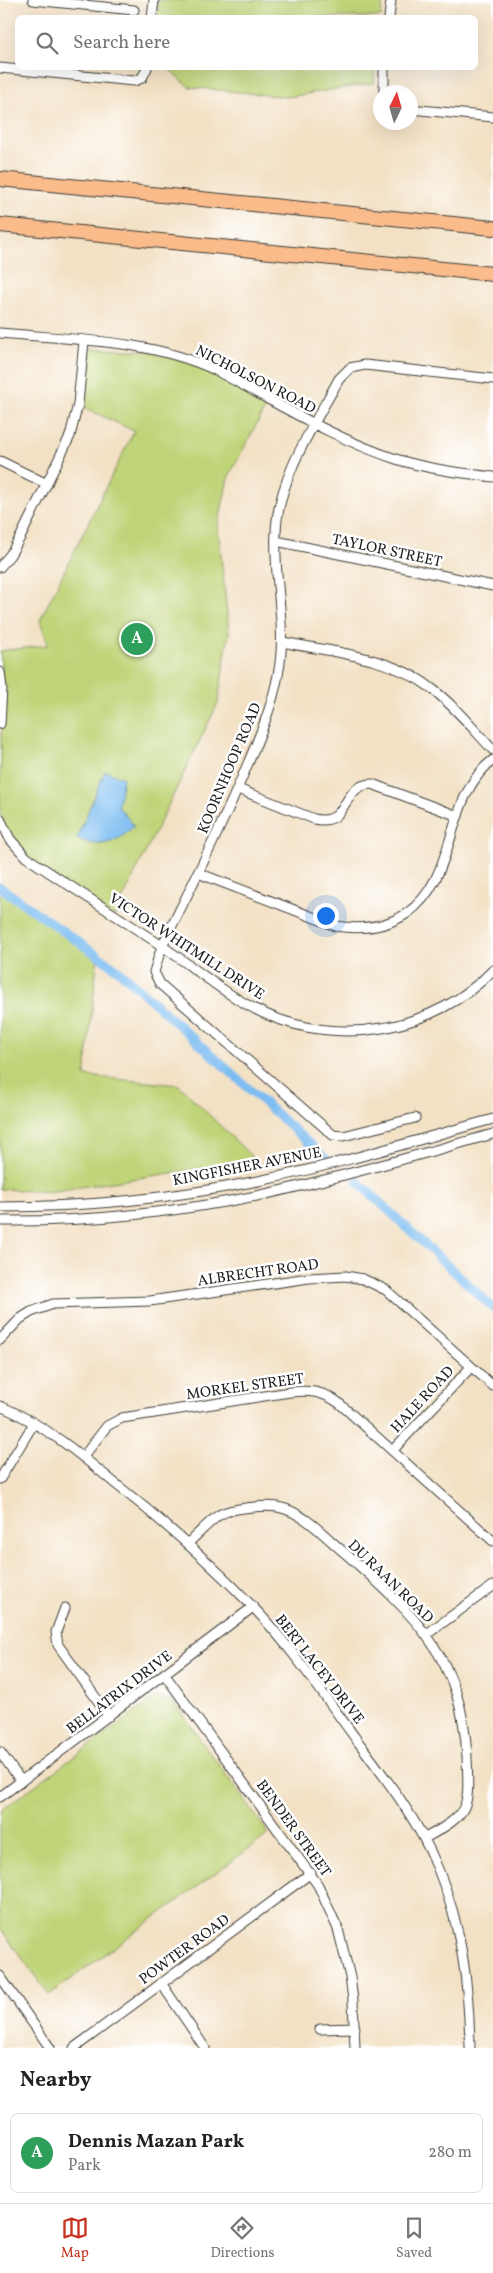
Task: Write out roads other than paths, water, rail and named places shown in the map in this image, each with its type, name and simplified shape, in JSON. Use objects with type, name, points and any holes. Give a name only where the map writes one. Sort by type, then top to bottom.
[{"type":"highway","points":[[0,179],[493,228]]},
{"type":"highway","points":[[0,225],[493,274]]},
{"type":"street","points":[[33,0],[134,10]]},
{"type":"street","points":[[152,15],[154,0]]},
{"type":"street","points":[[389,15],[391,0]]},
{"type":"street","points":[[0,68],[15,69]]},
{"type":"street","points":[[21,70],[134,81],[142,78],[146,70]]},
{"type":"street","points":[[384,70],[384,85]]},
{"type":"street","points":[[418,109],[493,117]]},
{"type":"street","name":"NICHOLSON ROAD","points":[[0,333],[161,350],[198,362],[354,444],[396,460],[444,470],[493,476]]},
{"type":"street","points":[[0,567],[10,555],[21,536],[47,484],[75,420],[84,341]]},
{"type":"street","name":"KOORNHOOP ROAD","points":[[415,1118],[343,1136],[327,1132],[156,979],[154,968],[162,946],[238,789],[273,698],[279,673],[282,642],[276,541],[278,511],[288,477],[339,379],[345,372],[356,366],[493,379]]},
{"type":"street","points":[[0,461],[47,484]]},
{"type":"street","name":"TAYLOR STREET","points":[[276,541],[493,586]]},
{"type":"street","points":[[282,642],[364,658],[387,665],[420,680],[442,697],[493,750]]},
{"type":"street","points":[[0,672],[2,694],[0,724]]},
{"type":"street","points":[[198,873],[336,926],[371,928],[385,924],[401,917],[422,900],[438,874],[458,816],[472,783],[493,760]]},
{"type":"street","points":[[238,789],[314,819],[327,821],[338,816],[353,791],[360,786],[372,784],[458,816]]},
{"type":"street","name":"VICTOR WHITMILL DRIVE","points":[[0,819],[10,839],[26,856],[258,1010],[297,1024],[330,1030],[370,1031],[408,1023],[449,1005],[482,982],[493,970]]},
{"type":"street","name":"KINGFISHER AVENUE","points":[[0,1207],[87,1205],[219,1188],[336,1162],[493,1120]]},
{"type":"street","name":"KINGFISHER AVENUE","points":[[0,1221],[115,1216],[231,1200],[308,1184],[493,1134]]},
{"type":"street","name":"ALBRECHT ROAD","points":[[0,1340],[20,1319],[31,1312],[53,1304],[150,1301],[309,1278],[346,1276],[363,1279],[386,1290],[493,1386]]},
{"type":"street","name":"HALE ROAD","points":[[392,1450],[471,1367]]},
{"type":"street","name":"MORKEL STREET","points":[[83,1457],[107,1426],[122,1418],[308,1391],[321,1393],[333,1398],[493,1541]]},
{"type":"street","name":"BERT LACEY DRIVE","points":[[0,1406],[34,1422],[83,1457],[188,1543],[253,1607],[311,1677],[403,1804],[425,1838],[451,1905],[462,1945],[469,2006],[470,2048]]},
{"type":"street","points":[[0,1479],[34,1422]]},
{"type":"street","name":"DU RAAN ROAD","points":[[188,1543],[219,1516],[228,1512],[276,1507],[295,1512],[308,1520],[371,1577],[400,1604],[427,1634],[449,1672],[461,1708],[466,1743],[468,1790],[464,1808],[456,1820],[425,1838]]},
{"type":"street","points":[[427,1634],[493,1586]]},
{"type":"street","name":"BELLATRIX DRIVE","points":[[0,1796],[165,1675],[253,1607]]},
{"type":"street","points":[[66,1608],[56,1632],[58,1645],[109,1716]]},
{"type":"street","name":"BENDER STREET","points":[[165,1675],[311,1873],[332,1915],[343,1945],[350,1977],[355,2048]]},
{"type":"street","points":[[0,1752],[22,1781]]},
{"type":"street","name":"POWTER ROAD","points":[[74,2048],[311,1873]]},
{"type":"street","points":[[0,1976],[50,2048]]},
{"type":"street","points":[[161,1983],[205,2048]]},
{"type":"street","points":[[320,2028],[355,2028]]},
{"type":"water","points":[[105,771],[123,778],[118,806],[134,826],[121,837],[107,843],[93,844],[77,838]]},
{"type":"waterway","points":[[0,887],[117,969],[325,1158]]},
{"type":"waterway","points":[[357,1181],[493,1308]]},
{"type":"place","name":"Dennis Mazan Park","points":[[137,639]]}]
